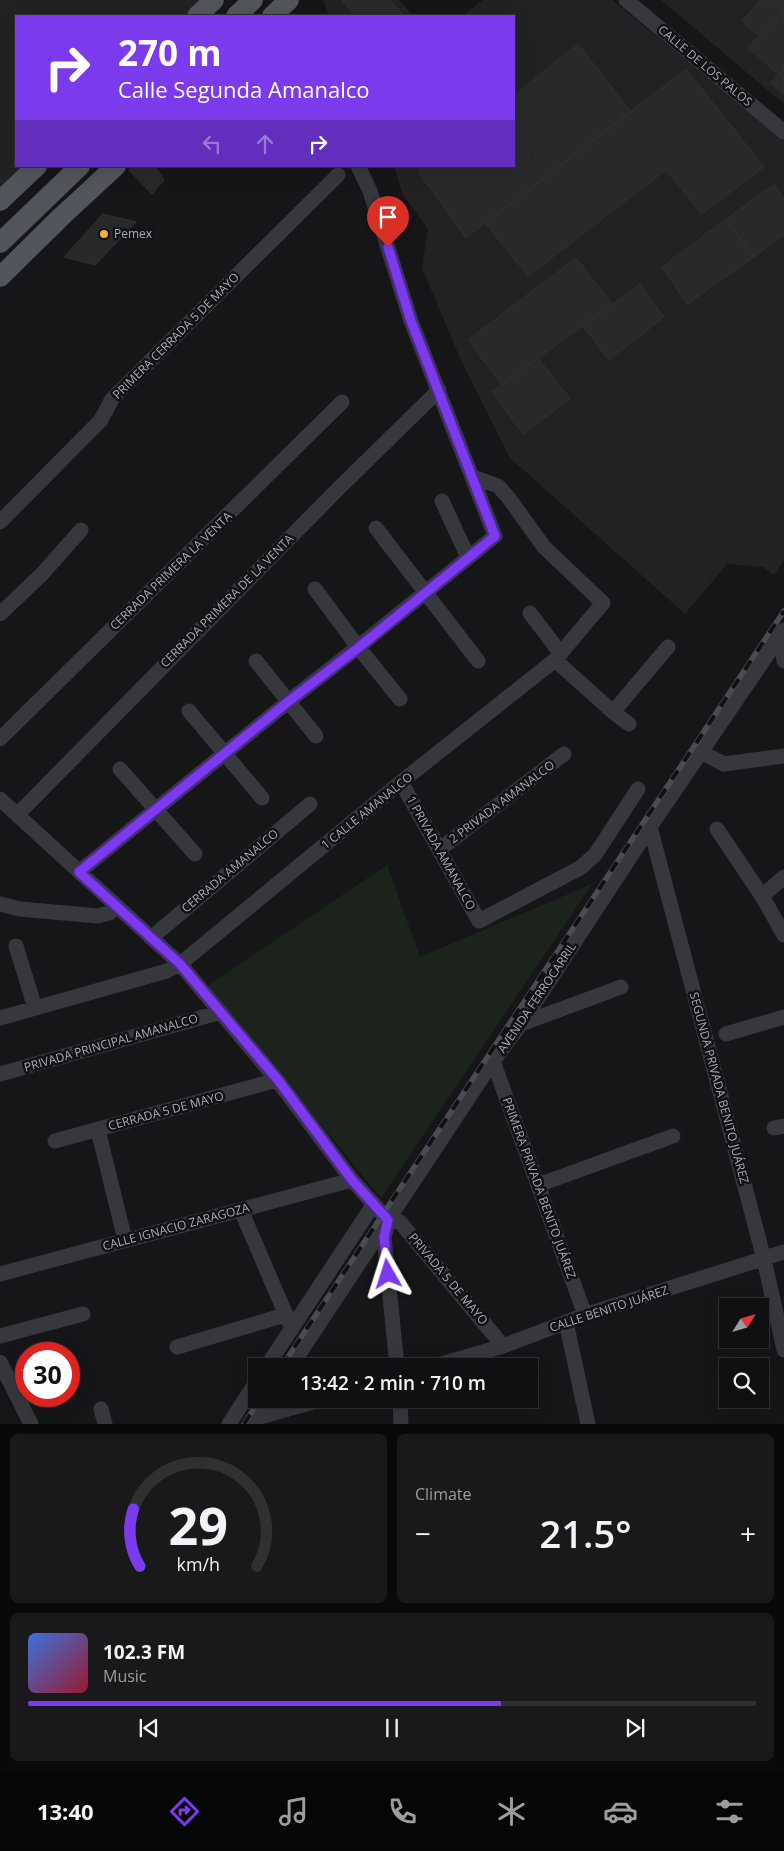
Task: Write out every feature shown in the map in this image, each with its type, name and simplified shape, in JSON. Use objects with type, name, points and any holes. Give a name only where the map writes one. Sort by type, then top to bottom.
[{"type":"main road","points":[[198,15],[214,0]]},
{"type":"main road","points":[[237,15],[253,0]]},
{"type":"main road","points":[[0,201],[36,167]]},
{"type":"main road","points":[[0,244],[79,167]]},
{"type":"main road","points":[[0,277],[115,167]]},
{"type":"street","name":"CALLE DE LOS PALOS","points":[[626,0],[784,132]]},
{"type":"street","points":[[79,872],[495,536],[411,321],[370,191],[358,167]]},
{"type":"street","name":"PRIMERA CERRADA 5 DE MAYO","points":[[0,522],[101,420],[112,399],[338,175]]},
{"type":"street","name":"CERRADA PRIMERA DE LA VENTA","points":[[17,815],[338,489],[439,390]]},
{"type":"street","name":"CERRADA PRIMERA LA VENTA","points":[[0,739],[342,402]]},
{"type":"street","name":"1 CALLE AMANALCO","points":[[0,1018],[167,971],[180,964],[401,782],[558,657],[603,603],[544,547],[498,486],[473,477]]},
{"type":"street","points":[[442,501],[468,557]]},
{"type":"street","points":[[376,528],[478,661]]},
{"type":"street","points":[[0,614],[42,574],[81,530]]},
{"type":"street","points":[[315,589],[358,648],[400,699]]},
{"type":"street","points":[[530,613],[558,657],[613,712],[629,724]]},
{"type":"street","points":[[782,633],[784,660]]},
{"type":"street","name":"AVENIDA FERROCARRIL","points":[[296,1358],[493,1061],[521,1024],[650,826],[782,633]]},
{"type":"street","points":[[613,712],[668,647]]},
{"type":"street","points":[[256,661],[316,736]]},
{"type":"street","points":[[189,711],[262,798]]},
{"type":"street","points":[[701,752],[724,764],[784,756]]},
{"type":"street","name":"2 PRIVADA AMANALCO","points":[[440,849],[564,754]]},
{"type":"street","points":[[120,769],[195,854]]},
{"type":"street","name":"1 PRIVADA AMANALCO","points":[[401,782],[479,922],[580,868],[595,855],[638,789]]},
{"type":"street","name":"PRIVADA 5 DE MAYO","points":[[0,799],[180,964],[278,1080],[352,1180],[373,1205],[388,1220],[400,1222],[503,1346]]},
{"type":"street","name":"CERRADA AMANALCO","points":[[151,938],[310,804]]},
{"type":"street","name":"SEGUNDA PRIVADA BENITO JUÁREZ","points":[[650,826],[764,1259],[784,1350]]},
{"type":"street","points":[[717,830],[762,896],[784,935]]},
{"type":"street","points":[[762,896],[784,878]]},
{"type":"street","points":[[0,904],[20,908],[98,916],[109,913],[117,906]]},
{"type":"street","points":[[16,946],[35,1008]]},
{"type":"street","points":[[521,1024],[621,987]]},
{"type":"street","name":"PRIVADA PRINCIPAL AMANALCO","points":[[0,1074],[222,1012]]},
{"type":"street","points":[[726,1034],[784,1017]]},
{"type":"street","name":"PRIMERA PRIVADA BENITO JUÁREZ","points":[[493,1061],[585,1315]]},
{"type":"street","name":"CERRADA 5 DE MAYO","points":[[55,1141],[278,1080]]},
{"type":"street","points":[[98,1130],[125,1240]]},
{"type":"street","points":[[538,1185],[673,1136]]},
{"type":"street","name":"CALLE IGNACIO ZARAGOZA","points":[[0,1274],[352,1180]]},
{"type":"street","points":[[272,1358],[373,1205]]},
{"type":"street","points":[[241,1210],[284,1315],[292,1329]]},
{"type":"street","points":[[388,1220],[384,1237],[396,1358]]},
{"type":"street","name":"CALLE BENITO JUÁREZ","points":[[462,1358],[503,1346],[585,1315],[784,1252]]},
{"type":"street","points":[[0,1336],[82,1314]]},
{"type":"street","points":[[177,1347],[284,1315]]},
{"type":"street","points":[[566,1322],[588,1424]]},
{"type":"street","points":[[0,1362],[31,1424]]},
{"type":"street","points":[[229,1424],[248,1394]]},
{"type":"street","points":[[254,1421],[263,1408]]},
{"type":"street","points":[[254,1421],[295,1408]]},
{"type":"street","points":[[400,1408],[401,1424]]},
{"type":"shaded area","points":[[0,0],[201,0],[184,15],[15,15],[15,167],[24,167],[0,190]]},
{"type":"shaded area","points":[[323,0],[399,0],[412,15],[329,15]]},
{"type":"shaded area","points":[[483,0],[612,0],[784,140],[784,560],[774,575],[763,567],[727,564],[685,614],[510,458],[460,358],[422,268],[428,229],[403,195],[394,167],[515,167],[515,15],[463,15]]},
{"type":"shaded area","points":[[661,0],[784,0],[784,104]]},
{"type":"shaded area","points":[[387,865],[420,957],[592,884],[381,1198],[207,986]]},
{"type":"building","points":[[342,0],[390,0],[403,15],[353,15]]},
{"type":"building","points":[[761,0],[784,0],[784,8],[759,36],[742,21]]},
{"type":"building","points":[[784,8],[784,69],[779,75],[748,48]]},
{"type":"building","points":[[578,44],[631,112],[466,238],[418,171],[423,167],[515,167],[515,94]]},
{"type":"building","points":[[686,69],[764,167],[702,214],[666,170],[528,276],[485,223]]},
{"type":"building","points":[[784,69],[784,94],[771,83]]},
{"type":"building","name":"Pemex","points":[[132,167],[156,167],[164,180],[152,194],[129,170]]},
{"type":"building","points":[[774,184],[784,198],[784,235],[754,257],[726,219]]},
{"type":"building","name":"Pemex","points":[[103,214],[136,222],[95,265],[64,257]]},
{"type":"building","points":[[726,219],[754,257],[687,304],[662,267]]},
{"type":"building","points":[[576,258],[612,304],[502,385],[468,340]]},
{"type":"building","points":[[640,284],[664,317],[609,360],[583,326]]},
{"type":"building","points":[[538,358],[570,399],[523,434],[492,392]]},
{"type":"railway","points":[[287,1358],[784,611]]},
{"type":"railway","points":[[244,1424],[254,1408]]},
{"type":"place","name":"Pemex","points":[[104,234]]},
{"type":"route","points":[[388,247],[411,321],[495,536],[79,872],[180,964],[278,1080],[352,1180],[388,1220],[384,1237],[388,1274]]}]
